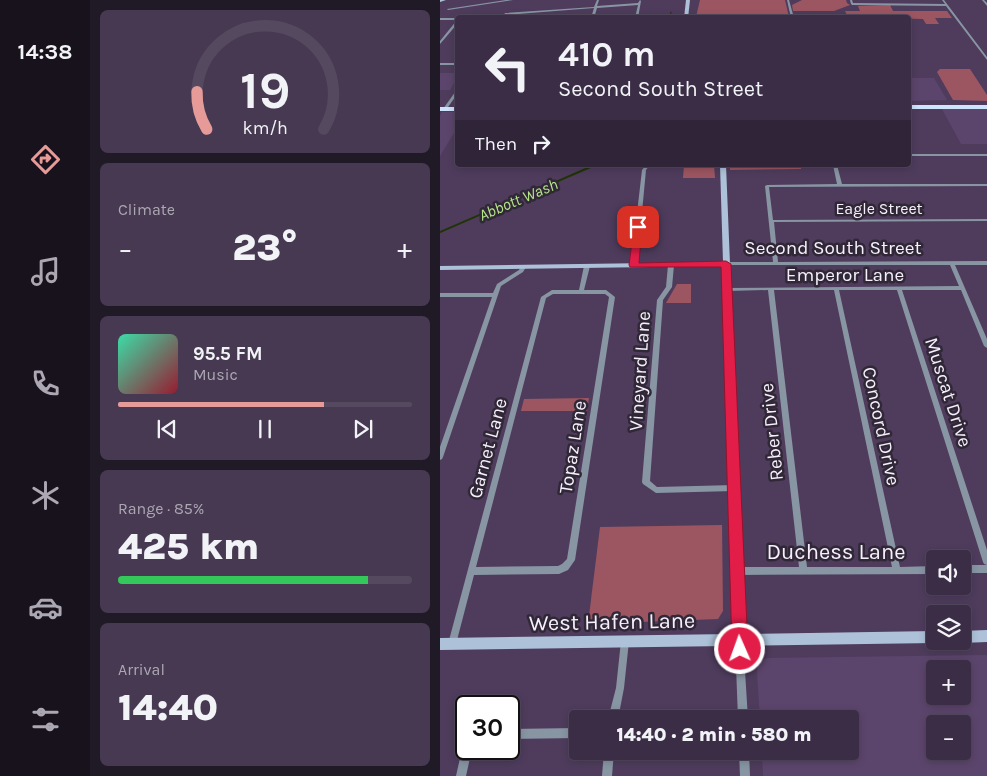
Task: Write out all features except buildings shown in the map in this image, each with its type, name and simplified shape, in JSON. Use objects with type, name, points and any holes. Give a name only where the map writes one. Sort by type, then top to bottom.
[{"type":"main road","points":[[911,105],[987,105]]},
{"type":"street","points":[[440,1],[444,0]]},
{"type":"street","points":[[448,9],[512,0]]},
{"type":"street","points":[[593,15],[598,0]]},
{"type":"street","points":[[686,15],[688,0]]},
{"type":"street","points":[[788,0],[792,15]]},
{"type":"street","points":[[851,0],[852,4],[947,5]]},
{"type":"street","points":[[943,0],[987,59]]},
{"type":"street","points":[[983,0],[987,4]]},
{"type":"street","points":[[506,14],[640,2],[637,15]]},
{"type":"street","points":[[549,15],[552,9]]},
{"type":"street","points":[[440,19],[455,20]]},
{"type":"street","points":[[440,43],[455,24]]},
{"type":"street","points":[[440,64],[455,64]]},
{"type":"street","points":[[443,107],[455,93]]},
{"type":"street","points":[[911,155],[987,154]]},
{"type":"street","points":[[634,265],[644,170],[646,167]]},
{"type":"street","points":[[723,167],[743,710]]},
{"type":"street","points":[[835,167],[840,186]]},
{"type":"street","points":[[776,264],[767,186],[987,185]]},
{"type":"street","name":"Eagle Street","points":[[771,221],[987,220]]},
{"type":"street","points":[[952,263],[987,346]]},
{"type":"street","name":"Second South Street","points":[[440,268],[987,263]]},
{"type":"street","name":"Vineyard Lane","points":[[646,482],[660,300],[669,287],[671,265]]},
{"type":"street","points":[[581,292],[587,266]]},
{"type":"street","points":[[440,457],[499,285],[521,271],[523,267]]},
{"type":"street","name":"Emperor Lane","points":[[727,289],[962,288]]},
{"type":"street","name":"Reber Drive","points":[[771,289],[803,570]]},
{"type":"street","name":"Concord Drive","points":[[836,289],[897,570]]},
{"type":"street","name":"Muscat Drive","points":[[899,289],[987,562]]},
{"type":"street","name":"Garnet Lane","points":[[446,644],[472,571],[544,297],[552,292],[581,292]]},
{"type":"street","name":"Topaz Lane","points":[[472,571],[559,570],[565,567],[571,560],[612,297],[606,292],[581,292]]},
{"type":"street","points":[[440,295],[496,294]]},
{"type":"street","points":[[646,482],[656,490],[734,488]]},
{"type":"street","points":[[971,569],[987,569]]},
{"type":"street","name":"Duchess Lane","points":[[737,571],[926,570]]},
{"type":"street","points":[[971,637],[987,636]]},
{"type":"street","name":"West Hafen Lane","points":[[446,644],[926,637]]},
{"type":"street","points":[[615,710],[620,688],[625,641]]},
{"type":"street","points":[[520,734],[569,733]]},
{"type":"street","points":[[461,776],[465,760]]},
{"type":"street","points":[[607,776],[608,760]]},
{"type":"street","points":[[744,760],[745,776]]},
{"type":"shaded area","points":[[700,0],[785,0],[789,15],[696,15]]},
{"type":"shaded area","points":[[802,0],[846,0],[850,5],[834,11],[793,11],[792,5]]},
{"type":"shaded area","points":[[890,5],[893,11],[947,11],[952,18],[935,18],[939,24],[926,24],[923,19],[911,19],[911,15],[847,15],[845,11],[860,11],[858,6]]},
{"type":"shaded area","points":[[940,69],[970,69],[987,95],[987,101],[953,100],[937,72]]},
{"type":"shaded area","points":[[440,73],[455,73],[455,81],[450,90],[440,90]]},
{"type":"shaded area","points":[[911,78],[934,78],[947,100],[911,101]]},
{"type":"shaded area","points":[[942,109],[987,109],[987,144],[961,144]]},
{"type":"shaded area","points":[[442,112],[455,112],[455,131],[440,156],[440,116]]},
{"type":"shaded area","points":[[684,167],[714,167],[715,178],[683,178]]},
{"type":"shaded area","points":[[730,167],[801,167],[801,169],[730,170]]},
{"type":"shaded area","points":[[677,284],[691,284],[691,303],[666,303]]},
{"type":"shaded area","points":[[589,398],[587,411],[521,411],[524,399]]},
{"type":"shaded area","points":[[722,525],[723,611],[718,619],[588,624],[600,527]]},
{"type":"shaded area","points":[[987,655],[987,776],[763,776],[762,760],[859,760],[859,710],[759,710],[757,672],[758,664],[767,658]]},
{"type":"waterway","name":"Abbott Wash","points":[[440,232],[590,167]]},
{"type":"route","points":[[638,227],[634,265],[726,264],[740,649]]}]
